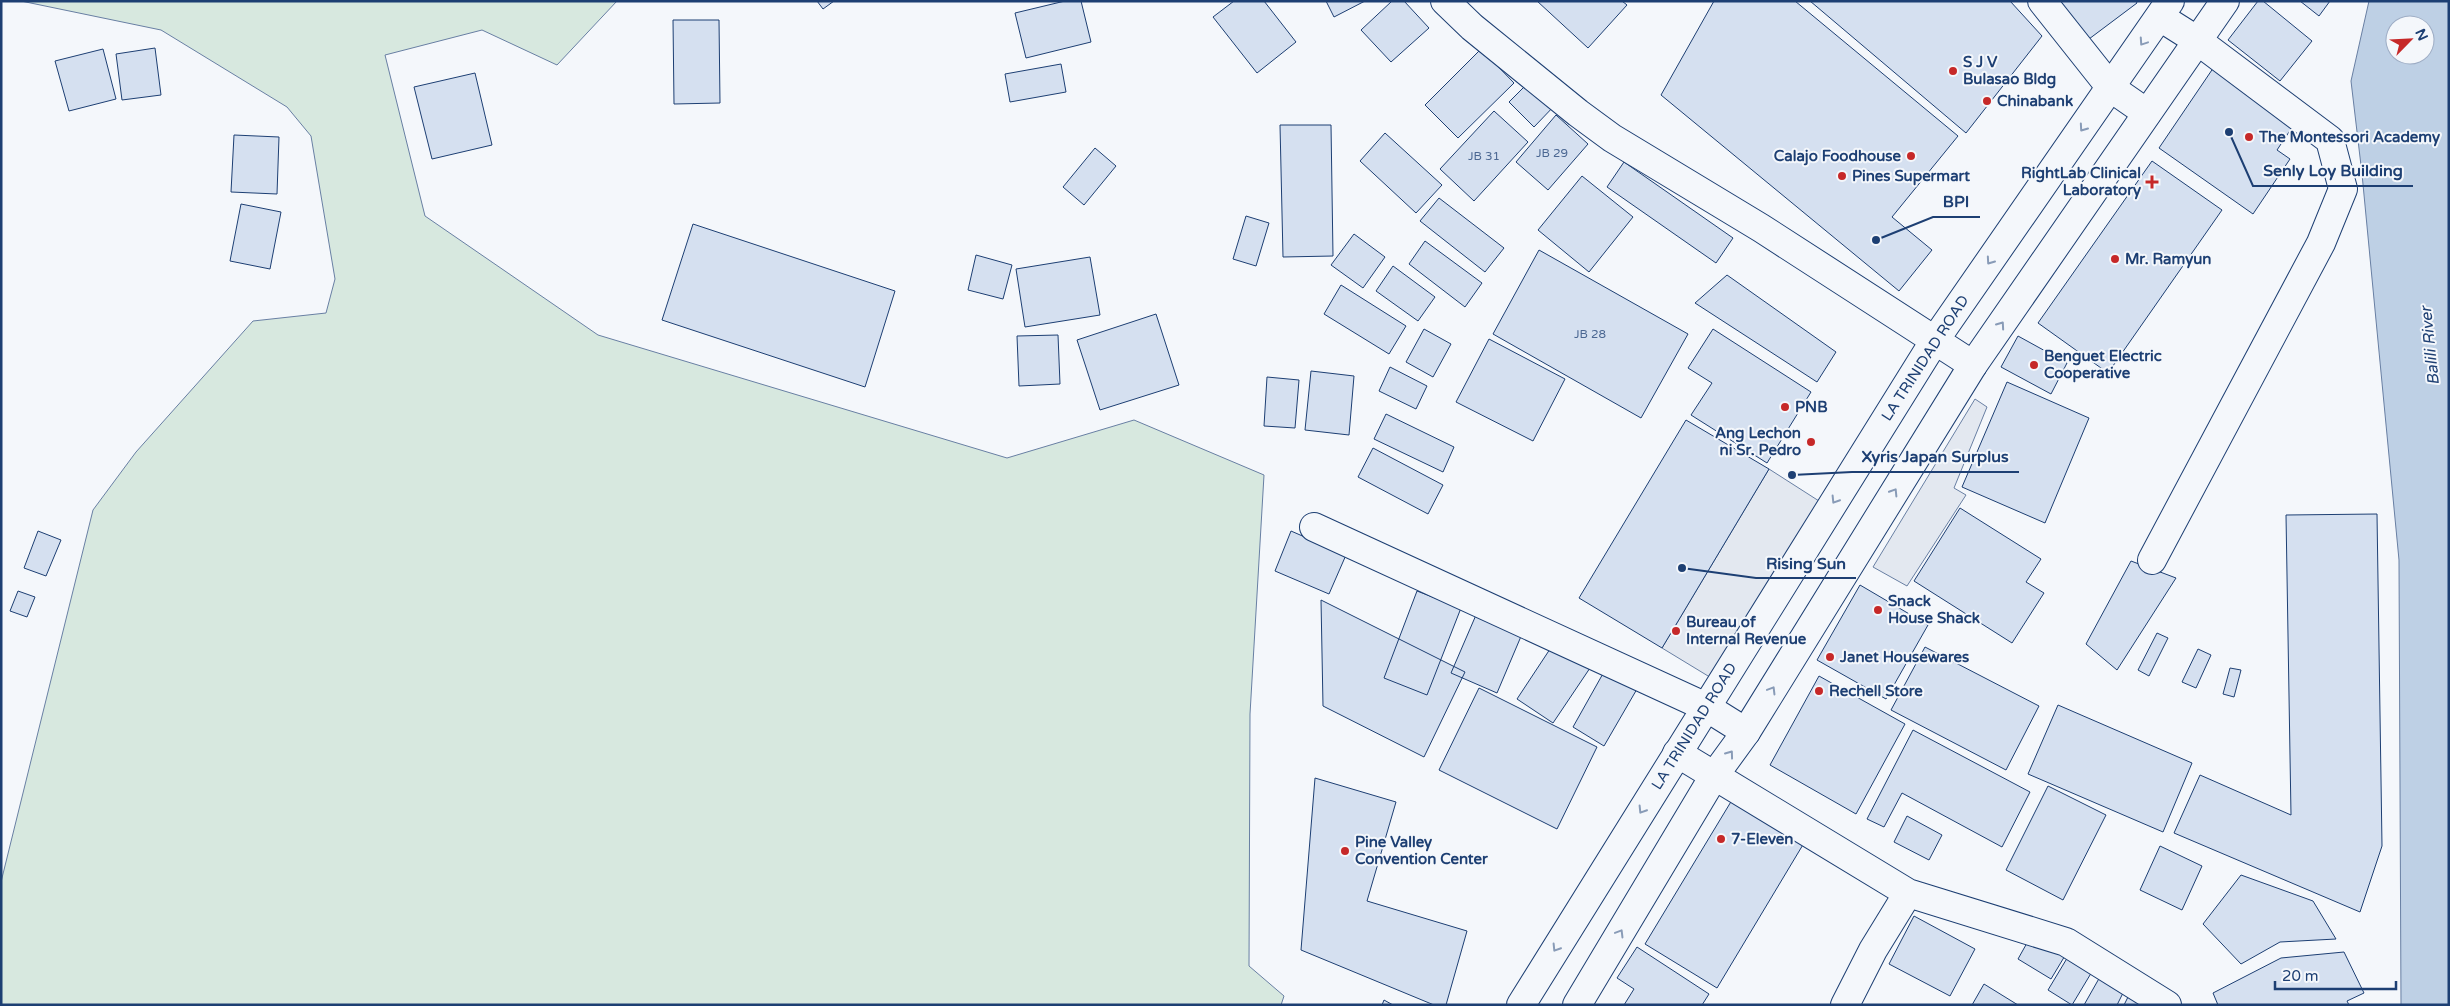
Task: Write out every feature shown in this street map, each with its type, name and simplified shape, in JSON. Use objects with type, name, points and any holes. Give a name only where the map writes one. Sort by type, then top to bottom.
[{"type":"main road","points":[[1445,1],[1480,33],[1578,113],[1612,138],[1761,228],[1973,366]]},
{"type":"main road","points":[[2042,1],[2111,88],[2147,113]]},
{"type":"main road","points":[[1577,1005],[1714,776],[1746,732],[1973,366],[2225,1]]},
{"type":"main road","points":[[2152,560],[2321,243],[2342,189],[2330,140],[2198,41],[2165,9]]},
{"type":"main road","name":"LA TRINIDAD ROAD","points":[[1521,1005],[1935,340],[2165,9]]},
{"type":"main road","points":[[1314,527],[1706,707],[1746,732]]},
{"type":"main road","points":[[1677,753],[1908,893],[2066,942],[2167,1005]]},
{"type":"main road","points":[[1845,1005],[1873,950],[1908,893]]},
{"type":"shaded area","points":[[21,1],[617,1],[557,65],[482,30],[385,55],[425,216],[598,335],[1007,458],[1134,420],[1264,475],[1250,714],[1249,966],[1284,996],[1281,1005],[1,1005],[1,882],[93,510],[136,452],[253,321],[326,313],[335,279],[311,136],[287,107],[161,30]]},
{"type":"shaded area","points":[[1975,399],[1987,407],[1954,488],[1966,495],[1907,586],[1873,567]]},
{"type":"shaded area","points":[[1769,469],[1819,501],[1713,679],[1662,648]]},
{"type":"water","name":"Balili River","points":[[2369,1],[2449,1],[2449,1005],[2401,1005],[2399,560],[2362,174],[2351,81]]},
{"type":"building","points":[[817,1],[834,1],[823,9]]},
{"type":"building","points":[[1065,1],[1081,1],[1091,42],[1026,58],[1015,13]]},
{"type":"building","points":[[1234,1],[1264,1],[1296,42],[1257,73],[1213,17]]},
{"type":"building","points":[[1326,1],[1365,1],[1334,17]]},
{"type":"building","points":[[1392,1],[1404,1],[1429,28],[1391,62],[1361,30]]},
{"type":"building","points":[[1537,1],[1622,1],[1627,5],[1588,48]]},
{"type":"building","name":"Pines Supermart","points":[[1714,1],[1795,1],[1958,136],[1892,217],[1932,250],[1899,291],[1661,95]]},
{"type":"building","name":"S J V Bulasao Bldg","points":[[1810,1],[2010,1],[2042,36],[1966,133]]},
{"type":"building","points":[[2055,1],[2136,1],[2137,3],[2085,42]]},
{"type":"building","points":[[2258,1],[2263,1],[2312,41],[2280,81],[2228,40]]},
{"type":"building","points":[[2300,1],[2330,1],[2319,16]]},
{"type":"building","points":[[673,20],[719,20],[720,103],[674,104]]},
{"type":"building","points":[[155,48],[161,95],[122,100],[116,54]]},
{"type":"building","points":[[103,49],[116,99],[69,111],[55,61]]},
{"type":"building","points":[[1481,49],[1514,83],[1458,138],[1425,105]]},
{"type":"building","points":[[2218,61],[2299,117],[2277,150],[2290,159],[2253,214],[2159,148]]},
{"type":"building","points":[[1061,64],[1066,92],[1010,102],[1005,74]]},
{"type":"building","points":[[475,73],[492,145],[432,159],[414,87]]},
{"type":"building","points":[[1533,78],[1557,103],[1534,127],[1509,102]]},
{"type":"building","points":[[1494,111],[1528,142],[1474,201],[1440,169]]},
{"type":"building","points":[[1556,115],[1588,144],[1548,190],[1516,162]]},
{"type":"building","points":[[1280,125],[1331,125],[1333,256],[1283,257]]},
{"type":"building","points":[[1385,133],[1442,185],[1416,213],[1360,161]]},
{"type":"building","points":[[234,135],[279,137],[277,194],[231,192]]},
{"type":"building","points":[[1095,148],[1116,166],[1084,205],[1063,187]]},
{"type":"building","points":[[2152,161],[2222,210],[2108,373],[2038,323]]},
{"type":"building","points":[[1624,162],[1733,238],[1716,263],[1607,187]]},
{"type":"building","points":[[1582,176],[1633,217],[1589,272],[1538,230]]},
{"type":"building","points":[[1439,198],[1504,248],[1485,272],[1420,221]]},
{"type":"building","points":[[241,204],[281,212],[270,269],[230,261]]},
{"type":"building","points":[[1246,216],[1269,223],[1256,266],[1233,259]]},
{"type":"building","points":[[693,224],[895,291],[865,387],[662,320]]},
{"type":"building","points":[[1354,234],[1385,257],[1363,288],[1331,265]]},
{"type":"building","points":[[1425,241],[1482,283],[1465,307],[1409,264]]},
{"type":"building","points":[[1539,250],[1688,334],[1641,418],[1493,334]]},
{"type":"building","points":[[976,255],[1012,265],[1003,299],[968,290]]},
{"type":"building","points":[[1090,257],[1100,315],[1025,327],[1016,269]]},
{"type":"building","points":[[1393,266],[1435,297],[1418,321],[1376,291]]},
{"type":"building","points":[[1727,275],[1836,352],[1817,382],[1695,303]]},
{"type":"building","points":[[1341,285],[1406,326],[1389,354],[1324,314]]},
{"type":"building","points":[[1156,314],[1179,385],[1100,410],[1077,340]]},
{"type":"building","points":[[1424,329],[1451,344],[1433,377],[1406,362]]},
{"type":"building","points":[[1713,329],[1811,392],[1767,463],[1691,415],[1712,383],[1688,368]]},
{"type":"building","points":[[1058,335],[1060,384],[1019,386],[1017,336]]},
{"type":"building","name":"Benguet Electric Cooperative","points":[[2018,336],[2067,363],[2051,394],[2001,367]]},
{"type":"building","points":[[1489,339],[1565,379],[1533,441],[1456,402]]},
{"type":"building","points":[[1390,367],[1427,386],[1416,409],[1379,391]]},
{"type":"building","points":[[1311,371],[1354,376],[1349,435],[1305,430]]},
{"type":"building","points":[[1267,377],[1299,380],[1295,428],[1264,426]]},
{"type":"building","points":[[2007,382],[2089,418],[2045,523],[1962,487]]},
{"type":"building","points":[[1386,414],[1454,447],[1443,472],[1374,439]]},
{"type":"building","points":[[1686,420],[1769,469],[1662,648],[1579,598]]},
{"type":"building","points":[[1373,448],[1443,485],[1428,514],[1358,477]]},
{"type":"building","points":[[1960,508],[2041,559],[2026,582],[2044,593],[2012,643],[1914,581]]},
{"type":"building","points":[[2377,514],[2382,846],[2360,912],[2174,833],[2200,775],[2291,815],[2286,515]]},
{"type":"building","points":[[38,531],[61,540],[46,576],[24,568]]},
{"type":"building","points":[[1291,531],[1346,555],[1329,594],[1275,571]]},
{"type":"building","points":[[2131,561],[2176,578],[2117,670],[2086,644]]},
{"type":"building","points":[[1860,585],[1928,625],[1886,699],[1817,660]]},
{"type":"building","points":[[18,591],[35,597],[27,617],[10,611]]},
{"type":"building","points":[[1417,591],[1461,608],[1427,695],[1384,678]]},
{"type":"building","points":[[1321,600],[1465,672],[1424,757],[1323,706]]},
{"type":"building","points":[[1476,615],[1522,634],[1497,693],[1451,673]]},
{"type":"building","points":[[2157,633],[2168,638],[2149,676],[2138,670]]},
{"type":"building","points":[[1554,643],[1590,668],[1553,723],[1517,699]]},
{"type":"building","points":[[1925,647],[2039,706],[2006,770],[1891,710]]},
{"type":"building","points":[[2198,649],[2211,655],[2196,688],[2182,682]]},
{"type":"building","points":[[2230,668],[2241,670],[2234,697],[2223,694]]},
{"type":"building","points":[[1605,670],[1637,689],[1604,746],[1573,727]]},
{"type":"building","points":[[1819,676],[1905,724],[1856,814],[1770,765]]},
{"type":"building","points":[[1479,688],[1597,747],[1557,829],[1439,770]]},
{"type":"building","points":[[2058,705],[2192,763],[2163,832],[2028,774]]},
{"type":"building","points":[[1913,730],[2030,792],[2002,847],[1902,793],[1884,827],[1867,819]]},
{"type":"building","name":"Pine Valley Convention Center","points":[[1315,778],[1396,802],[1367,901],[1467,931],[1446,1005],[1434,1005],[1301,950]]},
{"type":"building","points":[[2048,786],[2106,815],[2063,900],[2006,870]]},
{"type":"building","points":[[1732,800],[1804,843],[1717,988],[1645,944]]},
{"type":"building","points":[[1907,816],[1942,835],[1929,860],[1894,842]]},
{"type":"building","points":[[2160,846],[2202,866],[2182,910],[2140,890]]},
{"type":"building","points":[[2241,875],[2313,901],[2336,939],[2280,942],[2241,964],[2203,924]]},
{"type":"building","points":[[1914,916],[1975,949],[1950,996],[1889,964]]},
{"type":"building","points":[[2032,934],[2066,954],[2051,979],[2018,959]]},
{"type":"building","points":[[1637,947],[1709,994],[1702,1005],[1624,1005],[1634,989],[1617,978]]},
{"type":"building","points":[[2344,952],[2364,993],[2347,1001],[2349,1005],[2218,1005],[2213,993],[2281,958]]},
{"type":"building","points":[[2069,955],[2093,970],[2072,1005],[2048,990]]},
{"type":"building","points":[[2101,975],[2125,989],[2117,1005],[2084,1005]]},
{"type":"building","points":[[1984,984],[2018,1005],[1972,1005]]},
{"type":"building","points":[[2132,989],[2163,1005],[2124,1005]]},
{"type":"building","points":[[1384,1000],[1393,1005],[1382,1005]]},
{"type":"place","name":"S J V Bulasao Bldg","points":[[1953,71]]},
{"type":"place","name":"Chinabank","points":[[1987,101]]},
{"type":"place","name":"Senly Loy Building","points":[[2229,132]]},
{"type":"place","name":"The Montessori Academy","points":[[2249,137]]},
{"type":"place","name":"Calajo Foodhouse","points":[[1911,156]]},
{"type":"place","name":"Pines Supermart","points":[[1842,176]]},
{"type":"place","name":"RightLab Clinical Laboratory","points":[[2152,182]]},
{"type":"place","name":"BPI","points":[[1876,240]]},
{"type":"place","name":"Mr. Ramyun","points":[[2115,259]]},
{"type":"place","name":"Benguet Electric Cooperative","points":[[2034,365]]},
{"type":"place","name":"PNB","points":[[1785,407]]},
{"type":"place","name":"Ang Lechon ni Sr. Pedro","points":[[1811,442]]},
{"type":"place","name":"Xyris Japan Surplus","points":[[1792,475]]},
{"type":"place","name":"Rising Sun","points":[[1682,568]]},
{"type":"place","name":"Snack House Shack","points":[[1878,610]]},
{"type":"place","name":"Bureau of Internal Revenue","points":[[1676,631]]},
{"type":"place","name":"Janet Housewares","points":[[1830,657]]},
{"type":"place","name":"Rechell Store","points":[[1819,691]]},
{"type":"place","name":"7-Eleven","points":[[1721,839]]},
{"type":"place","name":"Pine Valley Convention Center","points":[[1345,851]]}]
